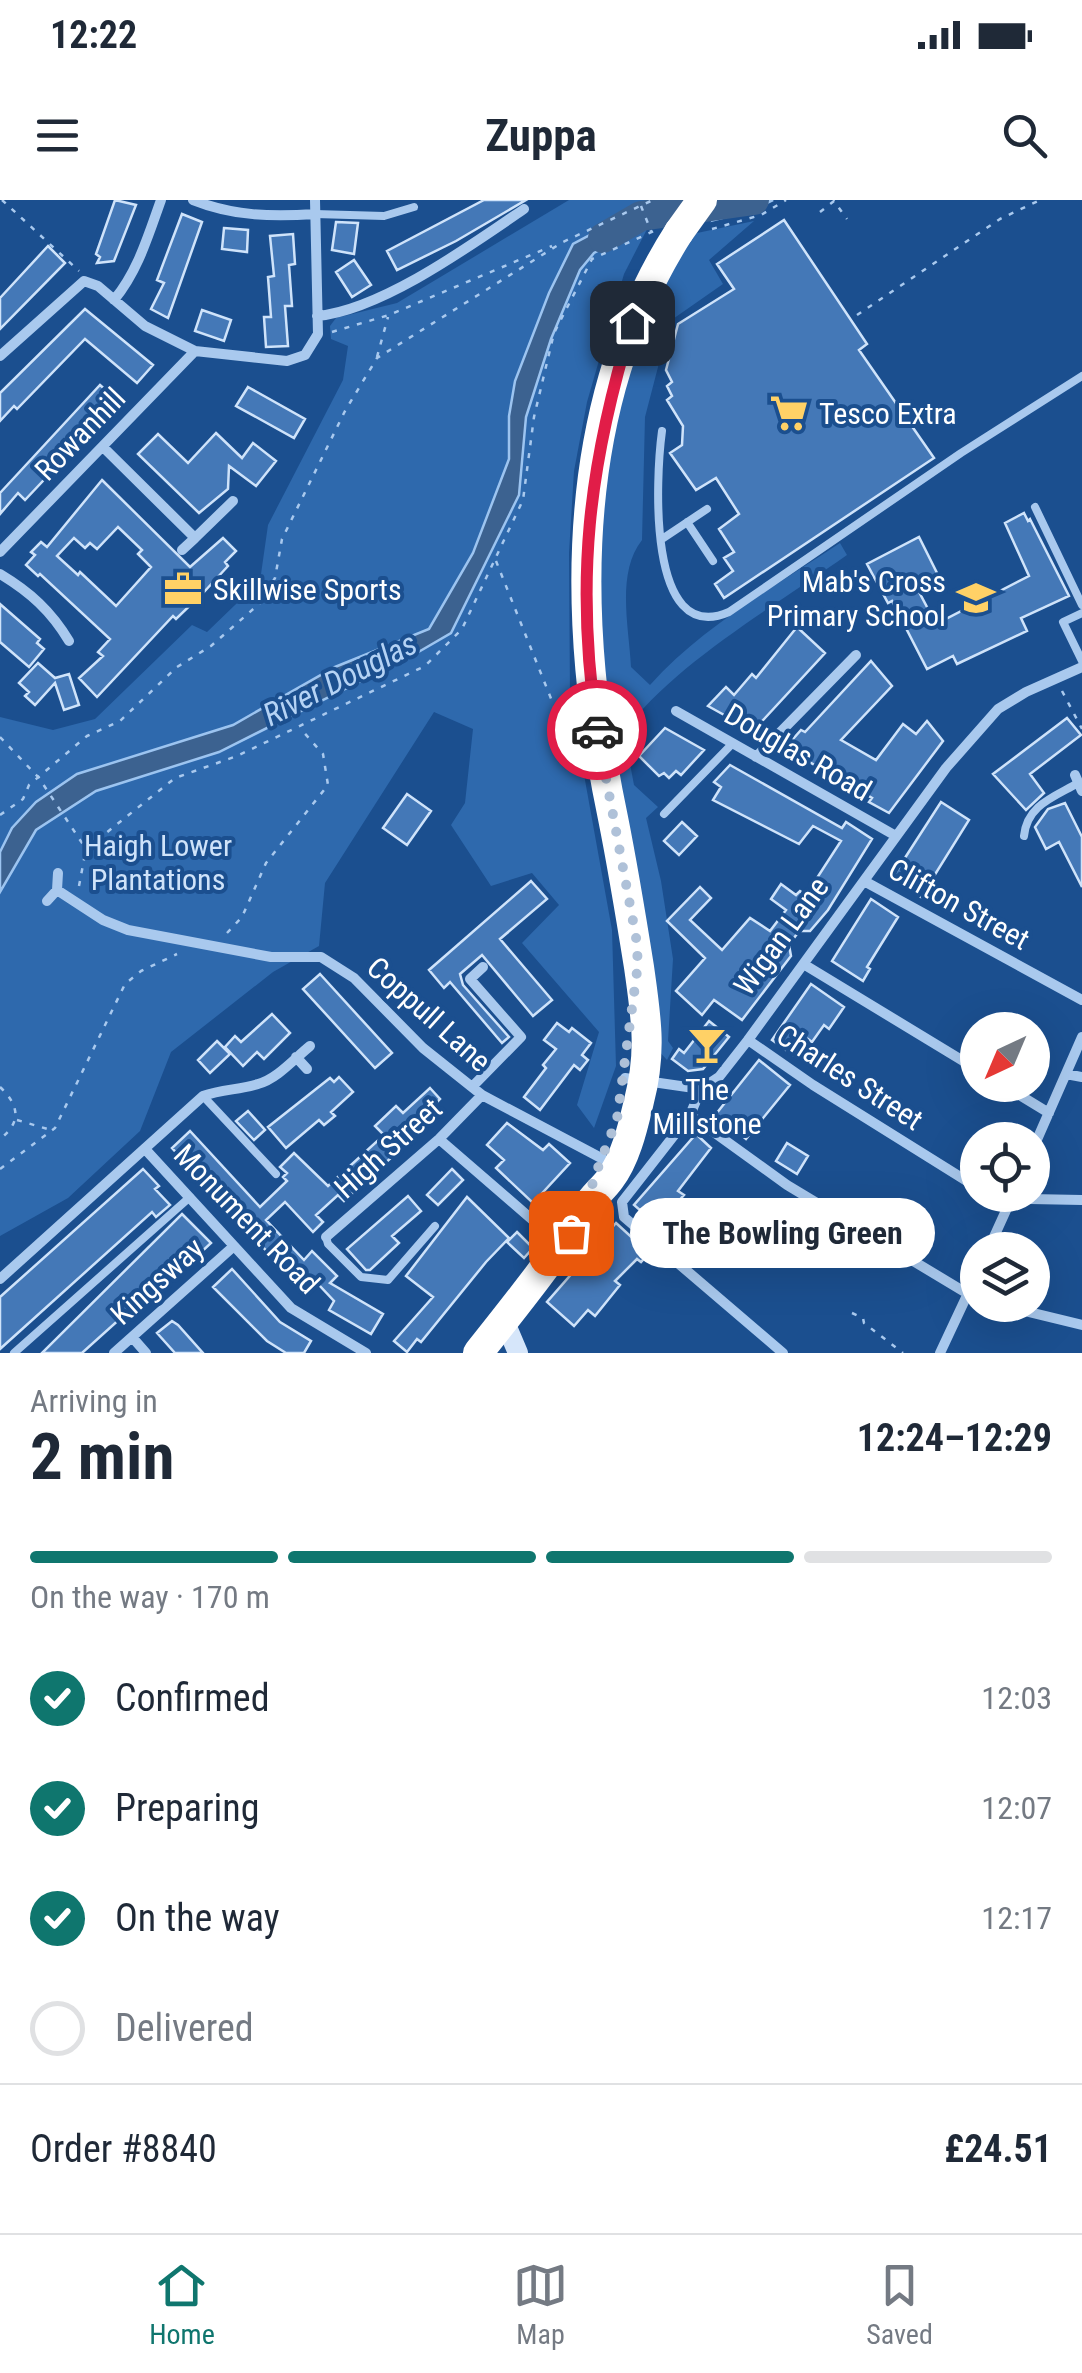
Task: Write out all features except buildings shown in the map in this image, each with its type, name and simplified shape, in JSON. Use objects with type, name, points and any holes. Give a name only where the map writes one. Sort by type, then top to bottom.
[{"type":"highway","points":[[478,1353],[563,1245],[587,1205],[618,1166],[634,1079],[638,964],[588,666],[584,589],[591,493],[609,402],[632,323],[650,280],[661,230],[702,200]]},
{"type":"highway","points":[[587,1205],[594,1178],[590,1152],[617,1119],[634,1079]]},
{"type":"street","points":[[114,300],[139,261],[160,200]]},
{"type":"street","points":[[193,200],[236,214],[314,214]]},
{"type":"street","points":[[0,356],[84,282],[98,286],[145,326],[196,350],[287,362],[305,355],[318,334],[315,200]]},
{"type":"street","points":[[317,316],[345,313],[403,284],[524,208]]},
{"type":"street","name":"Rowanhill","points":[[0,552],[196,350]]},
{"type":"street","points":[[103,447],[195,538]]},
{"type":"street","points":[[182,550],[233,501]]},
{"type":"street","points":[[0,574],[28,590],[54,616],[69,641]]},
{"type":"street","points":[[756,756],[856,655]]},
{"type":"street","points":[[1055,678],[1082,664]]},
{"type":"street","name":"Wigan Lane","points":[[783,1353],[624,1217],[622,1202],[690,1115],[701,1089],[719,1077],[805,965],[946,768],[998,709],[1055,678]]},
{"type":"street","name":"Douglas Road","points":[[676,710],[896,836]]},
{"type":"street","points":[[47,901],[58,890],[58,873]]},
{"type":"street","name":"Clifton Street","points":[[864,881],[1082,1000]]},
{"type":"street","name":"Coppull Lane","points":[[58,890],[103,920],[128,930],[271,957],[321,957],[354,978],[423,1048],[477,1091],[590,1152]]},
{"type":"street","points":[[805,965],[960,1059]]},
{"type":"street","name":"High Street","points":[[326,1237],[439,1140],[521,1037],[470,978],[483,968]]},
{"type":"street","points":[[1045,1122],[1082,1037]]},
{"type":"street","name":"Charles Street","points":[[748,1040],[812,1085],[960,1177]]},
{"type":"street","points":[[0,1279],[204,1096],[267,1081],[310,1046]]},
{"type":"street","points":[[296,1057],[307,1069]]},
{"type":"street","points":[[1066,1074],[1082,1077]]},
{"type":"street","points":[[634,1079],[701,1089]]},
{"type":"street","points":[[1030,1102],[1049,1114]]},
{"type":"street","points":[[690,1115],[787,1185],[960,1291]]},
{"type":"street","points":[[439,1140],[563,1245]]},
{"type":"street","name":"Monument Road","points":[[145,1149],[292,1308],[366,1353]]},
{"type":"street","points":[[1050,1199],[1082,1200]]},
{"type":"street","name":"Kingsway","points":[[114,1353],[234,1246]]},
{"type":"street","points":[[1050,1317],[1082,1324]]},
{"type":"street","points":[[940,1353],[960,1319]]},
{"type":"street","points":[[504,1320],[518,1353]]},
{"type":"street","points":[[132,1337],[146,1353]]},
{"type":"lane","points":[[314,214],[384,216],[414,207]]},
{"type":"lane","points":[[662,431],[657,466],[667,577],[675,596],[692,614],[714,619],[1082,376]]},
{"type":"lane","points":[[1036,507],[1082,605]]},
{"type":"lane","points":[[662,540],[707,509]]},
{"type":"lane","points":[[687,522],[713,561]]},
{"type":"lane","points":[[1082,613],[1063,622],[1082,664]]},
{"type":"lane","points":[[664,814],[733,743]]},
{"type":"lane","points":[[1024,836],[1032,810],[1078,783]]},
{"type":"lane","points":[[204,1096],[276,1174]]},
{"type":"lane","points":[[14,1353],[190,1197]]},
{"type":"lane","points":[[326,1237],[328,1244],[361,1277],[388,1280],[435,1226]]},
{"type":"path","points":[[2,200],[78,268],[84,282]]},
{"type":"path","points":[[318,334],[349,330],[389,316],[654,200]]},
{"type":"path","points":[[712,229],[761,215],[786,200]]},
{"type":"path","points":[[857,315],[1000,219],[1040,200]]},
{"type":"path","points":[[820,212],[834,202],[846,219]]},
{"type":"path","points":[[77,903],[86,850],[175,778],[237,756],[425,666],[462,629],[523,500],[534,417],[554,332],[592,260],[661,230],[641,207]]},
{"type":"path","points":[[377,358],[563,242]]},
{"type":"path","points":[[0,815],[23,799],[29,785],[86,736],[120,721],[177,667],[211,646],[259,604],[275,578],[282,539],[344,411],[377,358],[389,316]]},
{"type":"path","points":[[495,560],[578,771],[603,771]]},
{"type":"path","points":[[1055,678],[1082,729]]},
{"type":"path","points":[[215,945],[242,916],[266,864],[328,785],[323,754],[299,727]]},
{"type":"path","points":[[0,737],[39,778],[86,850]]},
{"type":"path","points":[[0,1169],[52,1130],[72,1098],[126,984],[153,964]]},
{"type":"path","points":[[0,1087],[14,1101],[16,1120],[0,1140]]},
{"type":"path","points":[[16,1120],[52,1130]]},
{"type":"path","points":[[852,1313],[903,1353]]},
{"type":"green space","name":"Haigh Lower Plantations","points":[[569,200],[662,200],[624,274],[587,402],[574,471],[569,553],[570,697],[612,930],[616,1066],[594,1128],[577,1105],[599,1032],[522,943],[559,905],[532,873],[491,886],[451,825],[465,803],[473,729],[434,712],[325,883],[319,946],[273,972],[171,1052],[140,1131],[68,1198],[0,1236],[0,717],[53,730],[95,719],[192,625],[207,632],[260,581],[268,525],[343,380],[348,346],[331,339],[330,326],[336,318],[397,303]]},
{"type":"green space","points":[[754,221],[709,260],[723,284],[670,321],[645,417],[642,540],[634,553],[627,584],[631,667],[650,685],[693,644],[765,592],[840,543],[847,555],[698,659],[645,707],[624,732],[634,785],[658,807],[646,818],[673,959],[668,1041],[673,1048],[667,1060],[655,1047],[597,654],[606,456],[639,331],[684,246],[697,233]]},
{"type":"water","points":[[773,200],[750,211],[714,220],[731,201]]},
{"type":"water","name":"River Douglas","points":[[637,210],[643,227],[594,253],[580,270],[551,339],[526,417],[519,495],[451,633],[219,752],[96,791],[36,830],[0,892],[0,852],[12,828],[36,802],[77,774],[233,725],[335,667],[429,629],[473,553],[509,459],[509,416],[515,381],[573,244]]},
{"type":"waterway","name":"River Douglas","points":[[603,238],[641,216],[754,200]]},
{"type":"way so far","points":[[571,1233],[587,1205],[617,1119],[638,964],[597,730]]},
{"type":"place","name":"Tesco Extra","points":[[789,413]]},
{"type":"place","name":"Skillwise Sports","points":[[183,589]]},
{"type":"place","name":"Mab's Cross Primary School","points":[[976,598]]},
{"type":"place","name":"The Millstone","points":[[707,1045]]},
{"type":"place","name":"The Bowling Green","points":[[571,1233]]},
{"type":"route","points":[[597,730],[588,666],[586,536],[600,438],[632,323]]}]
